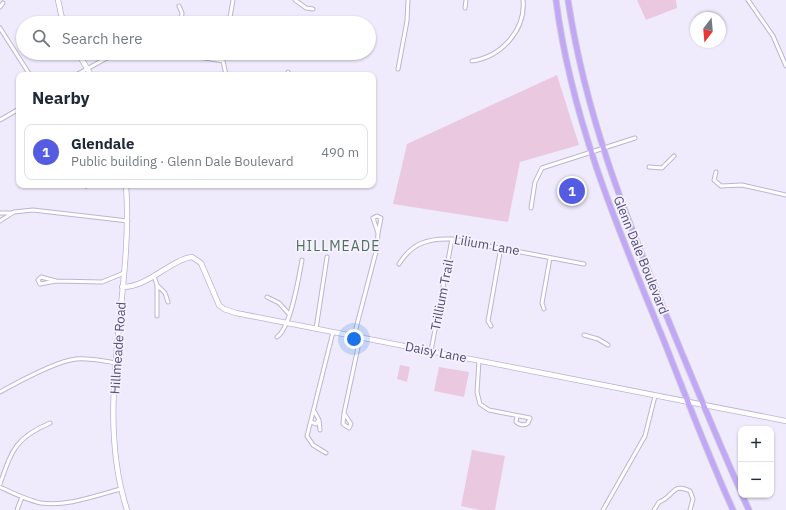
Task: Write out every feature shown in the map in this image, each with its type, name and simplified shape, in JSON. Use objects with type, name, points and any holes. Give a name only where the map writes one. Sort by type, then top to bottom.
[{"type":"main road","name":"Glenn Dale Boulevard","points":[[556,0],[564,50],[591,153],[623,242],[732,510]]},
{"type":"main road","name":"Glenn Dale Boulevard","points":[[568,0],[578,54],[602,148],[626,214],[703,405],[738,485]]},
{"type":"main road","points":[[743,498],[749,510]]},
{"type":"street","points":[[58,0],[61,16]]},
{"type":"street","points":[[230,16],[233,0]]},
{"type":"street","points":[[295,0],[306,8],[313,9]]},
{"type":"street","points":[[398,69],[407,22],[408,0]]},
{"type":"street","points":[[465,8],[466,0]]},
{"type":"street","points":[[472,61],[483,58],[512,38],[520,24],[523,11],[523,0]]},
{"type":"street","points":[[748,0],[773,36],[786,66]]},
{"type":"street","points":[[0,7],[3,3]]},
{"type":"street","points":[[179,6],[182,16]]},
{"type":"street","points":[[0,28],[16,53]]},
{"type":"street","points":[[20,60],[28,72]]},
{"type":"street","points":[[82,60],[89,72]]},
{"type":"street","points":[[81,72],[105,60]]},
{"type":"street","points":[[217,60],[223,61],[225,72]]},
{"type":"street","points":[[0,120],[16,111]]},
{"type":"street","points":[[531,208],[535,182],[542,168],[635,138]]},
{"type":"street","points":[[649,167],[662,168],[674,156]]},
{"type":"street","points":[[716,172],[714,180],[721,186],[742,185],[786,195]]},
{"type":"street","name":"Hillmeade Road","points":[[126,188],[128,221],[117,363],[114,434],[121,489],[128,510]]},
{"type":"street","points":[[0,213],[33,210],[128,221]]},
{"type":"street","points":[[0,221],[12,213]]},
{"type":"street","points":[[354,336],[377,248],[381,218],[377,216],[373,218],[378,233]]},
{"type":"street","name":"Lilium Lane","points":[[399,264],[405,255],[416,244],[429,240],[452,239],[501,247],[584,264]]},
{"type":"street","name":"Trillium Trail","points":[[431,351],[452,239]]},
{"type":"street","points":[[491,326],[488,321],[501,247]]},
{"type":"street","points":[[316,329],[327,257]]},
{"type":"street","name":"Daisy Lane","points":[[122,288],[131,286],[154,276],[186,258],[196,258],[201,263],[219,305],[222,308],[236,313],[786,421]]},
{"type":"street","points":[[544,309],[542,303],[550,258]]},
{"type":"street","points":[[277,337],[280,335],[289,314],[302,260]]},
{"type":"street","points":[[56,281],[42,276],[38,280],[42,285],[56,281],[97,282],[124,273]]},
{"type":"street","points":[[154,276],[157,285],[158,316]]},
{"type":"street","points":[[157,285],[165,293],[168,302]]},
{"type":"street","points":[[267,297],[279,303],[289,314]]},
{"type":"street","points":[[326,453],[309,441],[307,436],[332,332]]},
{"type":"street","points":[[584,335],[598,339],[608,345]]},
{"type":"street","points":[[344,413],[360,338]]},
{"type":"street","points":[[0,392],[38,373],[72,360],[82,359],[117,363]]},
{"type":"street","points":[[478,361],[476,392],[480,404],[489,410],[530,418],[528,423],[524,425],[516,422],[517,416]]},
{"type":"street","points":[[603,510],[645,436],[654,396]]},
{"type":"street","points":[[313,410],[319,420],[320,430]]},
{"type":"street","points":[[311,422],[316,424],[319,420]]},
{"type":"street","points":[[50,423],[25,436],[18,443],[0,486],[22,497],[54,504],[121,489]]},
{"type":"street","points":[[654,510],[659,502],[665,500],[676,489],[683,487],[694,494],[690,510]]},
{"type":"street","points":[[17,510],[22,497]]},
{"type":"shaded area","points":[[637,0],[676,0],[677,8],[646,20]]},
{"type":"shaded area","points":[[557,75],[579,145],[520,162],[508,222],[393,204],[407,144]]},
{"type":"shaded area","points":[[400,365],[410,367],[407,382],[397,379]]},
{"type":"shaded area","points":[[439,367],[469,372],[464,397],[434,391]]},
{"type":"shaded area","points":[[472,450],[505,456],[495,510],[480,510],[461,506]]},
{"type":"place","name":"Glendale","points":[[572,191]]},
{"type":"district","name":"HILLMEADE","points":[[338,246]]}]
